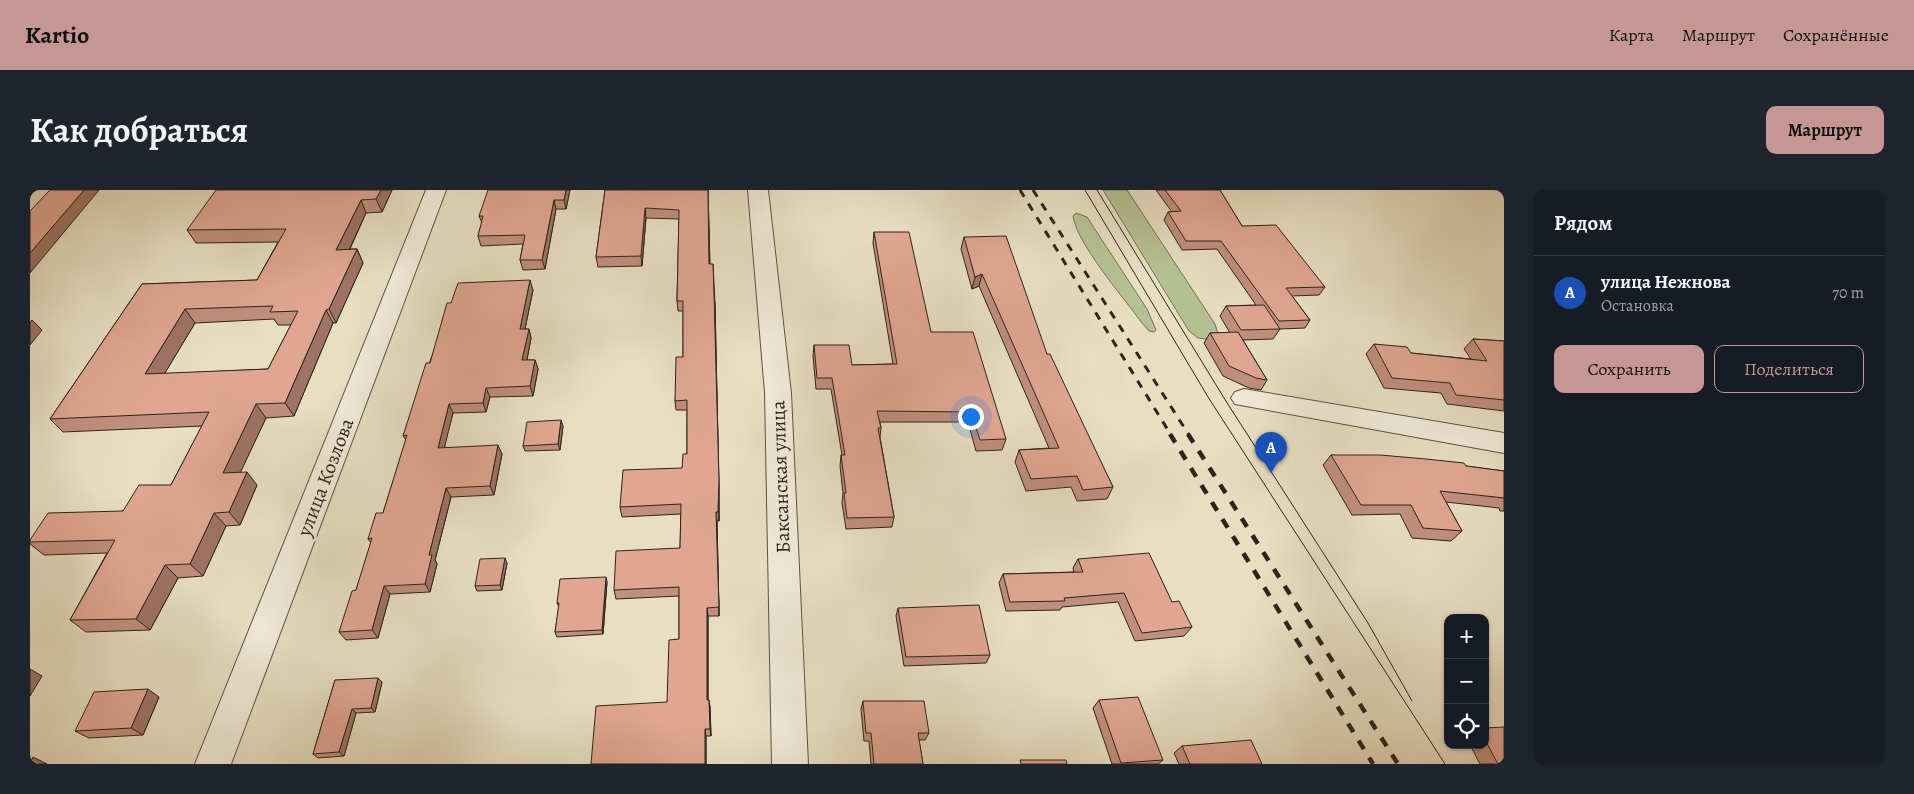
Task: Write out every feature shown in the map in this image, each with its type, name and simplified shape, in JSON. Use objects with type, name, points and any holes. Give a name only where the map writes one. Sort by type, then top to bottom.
[{"type":"street","name":"улица Козлова","points":[[214,764],[436,190]]},
{"type":"street","name":"Баксанская улица","points":[[758,190],[778,393],[790,764]]},
{"type":"street","points":[[1244,398],[1504,443]]},
{"type":"green space","points":[[1103,190],[1127,190],[1215,324],[1218,334],[1212,340],[1198,338],[1189,331]]},
{"type":"green space","points":[[1076,213],[1087,217],[1147,309],[1156,330],[1154,332],[1149,331],[1142,323],[1092,256],[1076,228],[1073,216]]},
{"type":"building","points":[[50,190],[84,190],[30,253],[30,211]]},
{"type":"building","points":[[216,190],[381,190],[376,199],[361,200],[336,250],[357,249],[329,309],[326,310],[285,403],[256,404],[223,473],[247,472],[229,512],[214,513],[190,564],[165,565],[136,619],[70,620],[115,540],[30,542],[48,513],[123,511],[139,485],[171,485],[209,412],[50,419],[142,284],[257,280],[286,229],[187,230]],"holes":[[[273,306],[270,312],[298,311],[268,369],[145,374],[185,309]]]},
{"type":"building","points":[[488,190],[566,190],[564,200],[554,200],[542,260],[520,260],[525,235],[478,236],[483,216],[479,216]]},
{"type":"building","points":[[605,190],[708,190],[709,264],[713,264],[719,480],[718,512],[716,512],[719,607],[707,608],[707,700],[709,700],[710,729],[705,729],[705,764],[591,764],[596,706],[667,702],[669,640],[679,639],[679,587],[614,590],[616,551],[680,548],[681,504],[620,507],[623,470],[682,468],[683,454],[687,454],[687,400],[675,401],[676,357],[683,357],[683,301],[677,301],[679,210],[645,208],[641,256],[596,257]]},
{"type":"building","points":[[1165,190],[1220,190],[1242,226],[1276,225],[1325,287],[1286,288],[1310,320],[1279,321],[1221,241],[1186,241],[1168,212],[1181,211]]},
{"type":"building","points":[[874,232],[909,232],[931,332],[973,332],[1006,439],[980,440],[971,412],[877,411],[881,428],[878,428],[894,517],[847,518],[841,455],[845,455],[832,378],[817,378],[814,345],[849,345],[852,365],[897,364]]},
{"type":"building","points":[[1006,236],[1047,354],[1050,354],[1113,487],[1083,490],[1077,476],[1031,479],[1019,450],[1059,448],[982,274],[975,277],[964,237]]},
{"type":"building","points":[[530,280],[520,329],[529,329],[522,360],[535,360],[530,386],[486,388],[483,403],[449,404],[438,448],[498,445],[490,486],[446,488],[429,555],[432,555],[425,584],[384,586],[372,630],[339,632],[352,591],[356,590],[372,538],[368,539],[376,513],[383,513],[407,435],[403,436],[426,363],[430,363],[447,303],[451,303],[458,283]]},
{"type":"building","points":[[1264,305],[1280,329],[1241,330],[1226,306]]},
{"type":"building","points":[[1238,332],[1267,380],[1256,378],[1229,366],[1210,333]]},
{"type":"building","points":[[1473,339],[1504,341],[1504,400],[1456,395],[1450,383],[1392,378],[1374,344],[1407,347],[1411,353],[1487,361]]},
{"type":"building","points":[[561,420],[558,444],[523,446],[527,422]]},
{"type":"building","points":[[1331,455],[1380,455],[1426,459],[1464,463],[1466,466],[1504,471],[1504,498],[1440,491],[1462,531],[1423,528],[1411,505],[1361,505]]},
{"type":"building","points":[[1149,553],[1172,602],[1179,601],[1192,627],[1142,633],[1124,593],[1064,598],[1065,601],[1010,602],[1003,574],[1083,572],[1078,559]]},
{"type":"building","points":[[505,558],[500,585],[475,586],[480,559]]},
{"type":"building","points":[[606,577],[602,630],[555,632],[560,579]]},
{"type":"building","points":[[979,605],[990,655],[906,657],[898,608]]},
{"type":"building","points":[[378,678],[371,708],[352,709],[339,752],[313,754],[335,680]]},
{"type":"building","points":[[148,689],[131,728],[75,731],[94,692]]},
{"type":"building","points":[[1138,697],[1163,760],[1121,763],[1099,700]]},
{"type":"building","points":[[863,701],[924,701],[929,733],[918,733],[923,764],[874,764],[871,733],[866,733]]},
{"type":"building","points":[[1504,727],[1504,764],[1498,764],[1489,747],[1489,728]]},
{"type":"building","points":[[1251,740],[1262,764],[1190,764],[1182,746]]},
{"type":"building","points":[[1020,760],[1066,760],[1067,764],[1021,764]]},
{"type":"tram line","points":[[1085,190],[1208,397],[1445,764]]},
{"type":"tram line","points":[[1097,190],[1224,398],[1368,623],[1412,701]]},
{"type":"railway","points":[[1020,190],[1171,435]]},
{"type":"railway","points":[[1033,190],[1189,435]]},
{"type":"railway","points":[[1170,434],[1373,764]]},
{"type":"railway","points":[[1188,434],[1398,764]]},
{"type":"place","name":"улица Нежнова","points":[[1271,473]]}]
